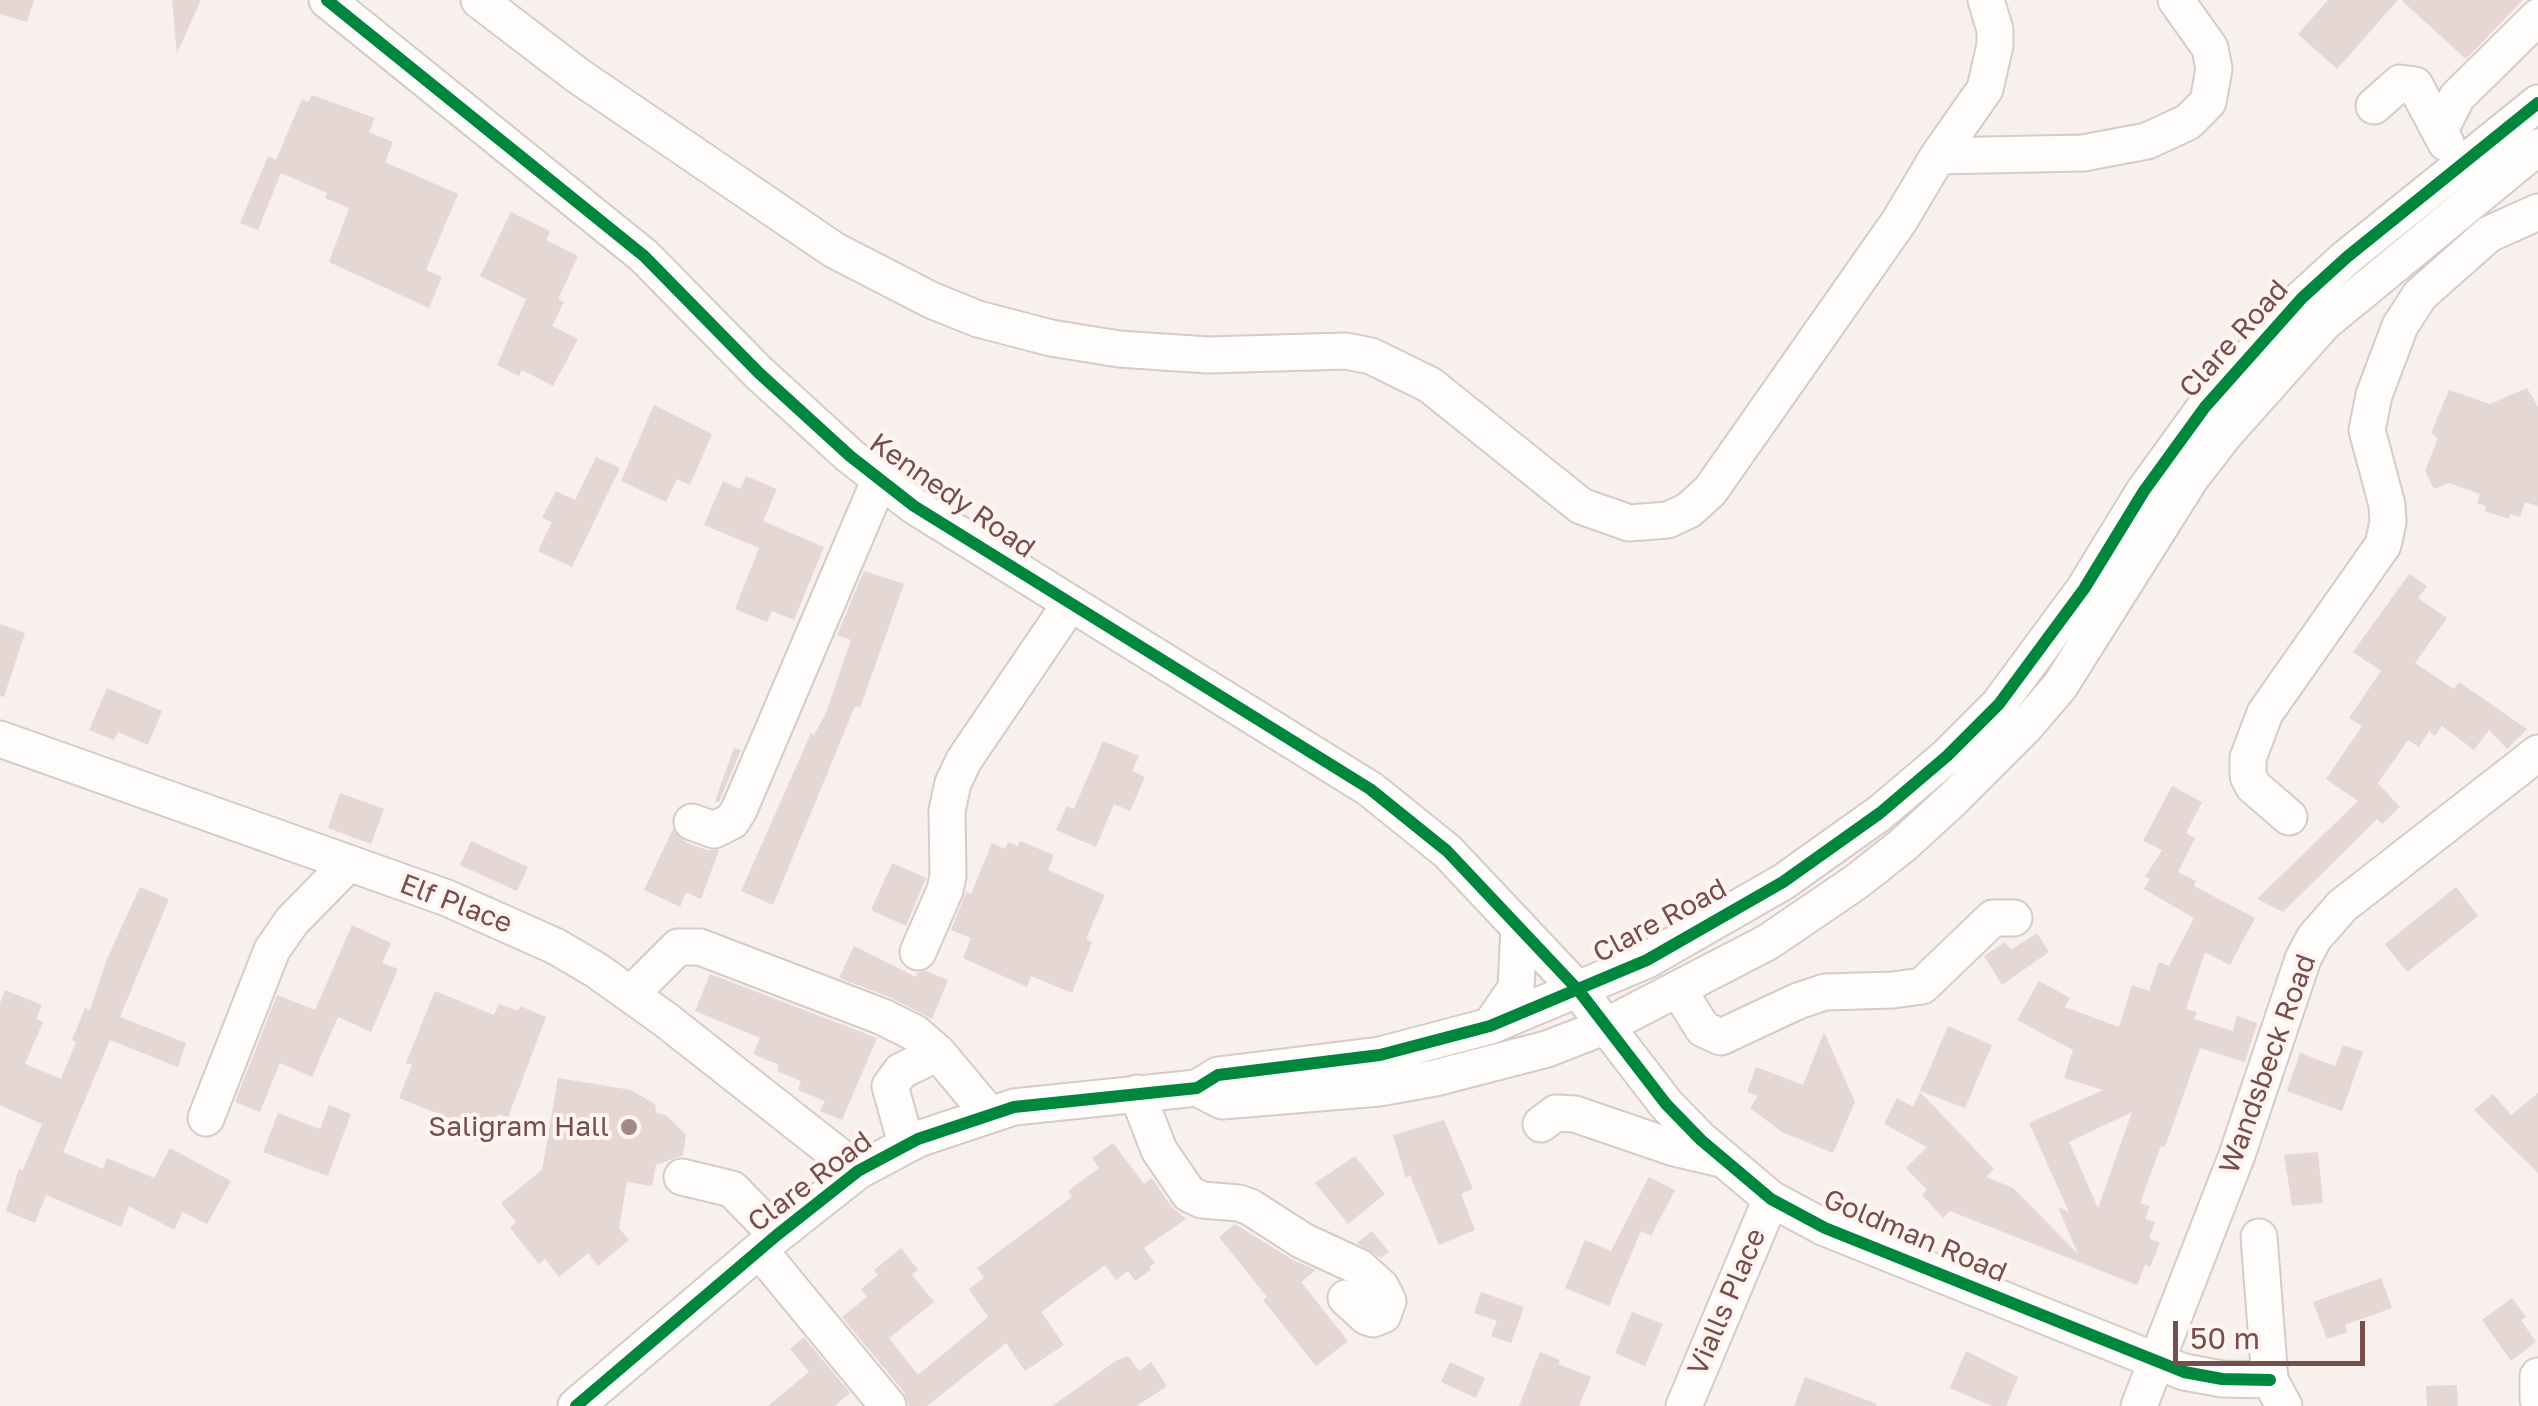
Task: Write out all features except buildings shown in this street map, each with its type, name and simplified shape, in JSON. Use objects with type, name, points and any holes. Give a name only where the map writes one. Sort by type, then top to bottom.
[{"type":"street","name":"Kennedy Road","points":[[326,0],[644,256],[759,373],[880,479],[970,544],[1370,790],[1446,851],[1579,991],[1606,1026]]},
{"type":"street","points":[[480,0],[577,75],[834,250],[931,300],[1050,338],[1119,350],[1208,355],[1346,351],[1371,356],[1430,385],[1581,506],[1628,523],[1668,520],[1689,510],[1710,491],[1900,220],[1985,89],[1993,65],[1995,30],[1986,0]]},
{"type":"street","points":[[1938,156],[2082,154],[2147,141],[2188,122],[2208,102],[2214,69],[2210,48],[2176,0]]},
{"type":"street","points":[[2440,130],[2456,96],[2538,17]]},
{"type":"street","points":[[2374,106],[2400,83],[2414,85],[2458,166]]},
{"type":"street","name":"Clare Road","points":[[576,1406],[858,1171],[906,1144],[989,1114],[1040,1102],[1197,1088],[1218,1075],[1380,1054],[1490,1026],[1579,991],[1676,944],[1783,882],[1880,813],[1947,756],[1998,704],[2084,589],[2154,476],[2250,353],[2347,257],[2458,166],[2533,118]]},
{"type":"street","name":"Clare Road","points":[[1197,1088],[1222,1100],[1379,1088],[1547,1050],[1606,1026],[1768,942],[1856,882],[1952,800],[2060,686],[2191,478],[2324,323],[2538,147]]},
{"type":"street","points":[[2289,817],[2253,786],[2248,776],[2248,758],[2265,713],[2383,545],[2387,506],[2367,430],[2374,395],[2400,326],[2420,295],[2489,234],[2538,212]]},
{"type":"street","points":[[692,822],[714,830],[732,821],[739,810],[880,479]]},
{"type":"street","points":[[918,952],[945,890],[947,811],[952,783],[1070,604]]},
{"type":"street","name":"Elf Place","points":[[0,738],[504,921],[555,946],[631,994],[858,1171]]},
{"type":"street","name":"Wandsbeck Road","points":[[2139,1406],[2237,1155],[2303,959],[2314,938],[2342,906],[2538,753]]},
{"type":"street","points":[[206,1118],[280,936],[348,864]]},
{"type":"street","points":[[1678,990],[1703,1029],[1720,1037],[1825,992],[1922,986],[1994,918],[2014,918]]},
{"type":"street","points":[[1490,1026],[1516,988],[1519,928]]},
{"type":"street","points":[[631,994],[678,947],[700,947],[883,1017],[915,1034],[938,1054],[989,1114]]},
{"type":"street","name":"Goldman Road","points":[[1606,1026],[1666,1104],[1722,1160],[1770,1199],[1825,1228],[2154,1362],[2277,1393]]},
{"type":"street","points":[[906,1144],[890,1086],[901,1071],[938,1054]]},
{"type":"street","points":[[1137,1094],[1159,1150],[1189,1194],[1202,1200],[1250,1207],[1303,1240],[1359,1267],[1388,1301],[1383,1315],[1373,1319],[1346,1298]]},
{"type":"street","points":[[1540,1124],[1556,1113],[1576,1114],[1722,1160]]},
{"type":"street","points":[[682,1177],[732,1189],[888,1406]]},
{"type":"street","name":"Vialls Place","points":[[1684,1406],[1770,1199]]},
{"type":"street","points":[[2260,1237],[2277,1393]]},
{"type":"street","points":[[2538,1376],[2538,1399]]},
{"type":"cycle path","points":[[327,0],[644,256],[759,373],[850,456],[914,506],[1370,789],[1447,851],[1579,991],[1666,1104],[1701,1140],[1771,1199],[1825,1228],[2184,1372],[2222,1379],[2270,1380]]},
{"type":"cycle path","points":[[576,1406],[858,1171],[918,1139],[1014,1107],[1197,1088],[1218,1075],[1380,1055],[1490,1026],[1647,960],[1783,882],[1880,813],[1947,756],[1999,704],[2084,589],[2144,491],[2205,407],[2302,298],[2538,103]]},
{"type":"place","name":"Saligram Hall","points":[[629,1127]]}]
